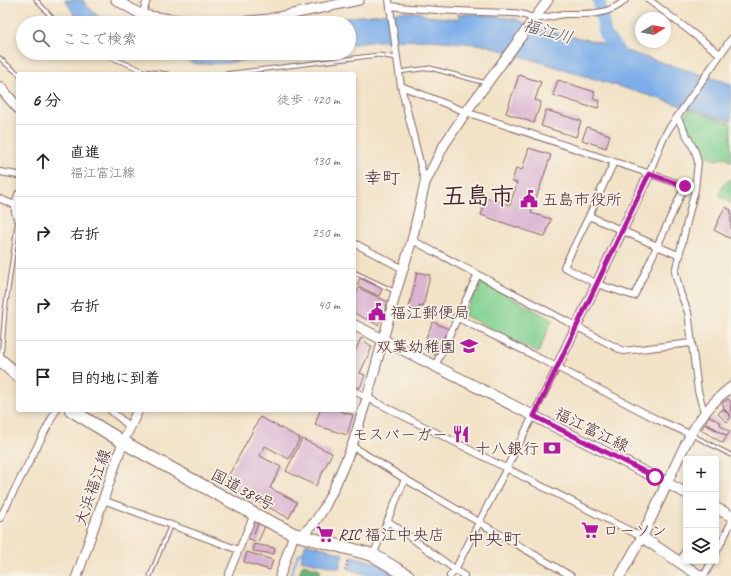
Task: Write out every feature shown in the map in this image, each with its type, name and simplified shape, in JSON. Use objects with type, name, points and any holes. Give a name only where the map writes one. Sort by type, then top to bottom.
[{"type":"highway","points":[[0,361],[16,374]]},
{"type":"highway","name":"国道384号","points":[[74,412],[123,442],[254,514],[297,535],[373,555],[408,576]]},
{"type":"main road","points":[[0,87],[16,106]]},
{"type":"main road","name":"福江富江線","points":[[356,326],[684,492]]},
{"type":"main road","points":[[667,483],[642,537],[700,576]]},
{"type":"main road","points":[[719,510],[731,516]]},
{"type":"street","points":[[116,0],[142,15],[149,16]]},
{"type":"street","points":[[142,15],[147,0]]},
{"type":"street","points":[[283,16],[359,0]]},
{"type":"street","points":[[280,576],[297,535],[315,522],[324,508],[352,446],[412,240],[425,183],[444,145],[466,112],[548,0]]},
{"type":"street","points":[[425,183],[398,72],[389,3],[444,11],[517,13],[535,18],[565,14],[582,15],[610,10],[620,6],[625,0]]},
{"type":"street","points":[[649,0],[720,54]]},
{"type":"street","points":[[450,576],[455,570],[534,416],[649,174],[662,141],[682,109],[731,39]]},
{"type":"street","points":[[401,86],[466,112],[695,189]]},
{"type":"street","points":[[677,117],[695,151],[698,162],[695,189],[675,272],[680,292],[688,312],[698,391],[704,412]]},
{"type":"street","points":[[614,162],[564,267],[597,284],[634,296],[685,186]]},
{"type":"street","points":[[0,172],[16,175]]},
{"type":"street","points":[[0,199],[15,204]]},
{"type":"street","points":[[16,201],[16,216]]},
{"type":"street","points":[[589,216],[680,256]]},
{"type":"street","points":[[412,240],[478,274],[576,328],[623,351],[692,343]]},
{"type":"street","points":[[356,245],[403,269]]},
{"type":"street","points":[[435,366],[456,317],[478,274]]},
{"type":"street","points":[[456,317],[557,367],[658,420],[690,434]]},
{"type":"street","points":[[667,483],[697,422],[704,412],[731,387]]},
{"type":"street","points":[[356,392],[642,537],[620,576]]},
{"type":"street","points":[[0,518],[55,412]]},
{"type":"street","points":[[112,412],[130,427]]},
{"type":"street","name":"大浜福江線","points":[[77,576],[123,442],[137,412]]},
{"type":"street","points":[[352,446],[405,479],[571,576]]},
{"type":"street","points":[[373,555],[405,479]]},
{"type":"street","points":[[103,500],[239,550]]},
{"type":"street","points":[[228,576],[254,514]]},
{"type":"street","points":[[388,521],[464,576]]},
{"type":"street","points":[[719,547],[731,524]]},
{"type":"street","points":[[680,562],[683,556]]},
{"type":"street","points":[[704,576],[710,564]]},
{"type":"lane","points":[[36,0],[51,16]]},
{"type":"lane","points":[[356,58],[396,55]]},
{"type":"lane","points":[[0,58],[16,72]]},
{"type":"lane","points":[[117,60],[144,71],[152,72]]},
{"type":"lane","points":[[242,72],[338,60]]},
{"type":"lane","points":[[398,72],[430,68],[488,83]]},
{"type":"lane","points":[[0,361],[5,311],[16,233]]},
{"type":"lane","points":[[356,273],[396,292]]},
{"type":"lane","points":[[690,434],[731,455]]},
{"type":"lane","points":[[150,576],[171,524]]},
{"type":"path","points":[[345,570],[350,550]]},
{"type":"green space","points":[[688,109],[731,123],[731,163],[726,157],[716,160],[702,152],[696,146],[685,122]]},
{"type":"green space","points":[[731,179],[731,204],[719,195],[724,184]]},
{"type":"green space","points":[[481,281],[552,320],[538,353],[464,315],[479,282]]},
{"type":"green space","points":[[303,564],[320,569],[320,576],[298,576]]},
{"type":"water","points":[[65,0],[83,0],[98,16],[75,16]]},
{"type":"water","points":[[402,12],[419,12],[426,16],[458,19],[461,17],[457,14],[478,14],[516,19],[540,30],[594,41],[731,84],[731,121],[485,45],[432,40],[377,41],[356,44],[356,17]]},
{"type":"water","points":[[186,60],[247,60],[226,63],[196,64]]},
{"type":"water","points":[[306,543],[343,554],[339,568],[301,560]]},
{"type":"water","points":[[352,556],[380,564],[394,574],[393,576],[370,576],[349,569]]},
{"type":"building","points":[[519,75],[541,82],[535,100],[541,102],[534,123],[506,113]]},
{"type":"building","points":[[558,80],[595,92],[593,99],[600,101],[598,108],[590,107],[553,95]]},
{"type":"building","points":[[546,110],[581,121],[576,137],[541,126]]},
{"type":"building","points":[[587,127],[610,135],[606,148],[582,140]]},
{"type":"building","points":[[529,148],[551,155],[531,213],[551,219],[545,237],[481,215],[487,198],[510,205],[517,183],[512,181],[516,168],[522,170]]},
{"type":"building","points":[[725,207],[731,210],[731,239],[714,230]]},
{"type":"building","points":[[417,272],[430,275],[423,307],[419,306],[419,310],[409,308]]},
{"type":"building","points":[[360,278],[382,289],[379,296],[357,285]]},
{"type":"building","points":[[359,288],[388,302],[378,325],[356,314],[356,294]]},
{"type":"building","points":[[433,322],[448,329],[440,345],[426,337]]},
{"type":"building","points":[[361,338],[372,347],[360,373],[365,375],[360,388],[356,387],[356,349]]},
{"type":"building","points":[[426,339],[439,345],[435,355],[422,349]]},
{"type":"building","points":[[728,399],[731,402],[730,416],[723,407],[724,406],[722,403]]},
{"type":"building","points":[[723,409],[731,417],[727,422],[718,414]]},
{"type":"building","points":[[319,412],[343,412],[353,415],[347,435],[315,425]]},
{"type":"building","points":[[709,416],[721,423],[720,425],[730,432],[727,436],[705,422]]},
{"type":"building","points":[[260,417],[300,438],[289,459],[265,446],[260,456],[281,467],[270,488],[297,502],[289,518],[224,484]]},
{"type":"building","points":[[705,424],[727,436],[723,443],[701,430]]},
{"type":"building","points":[[302,439],[332,453],[316,486],[286,471]]},
{"type":"building","points":[[258,523],[265,526],[258,542],[247,538],[250,532],[254,533]]},
{"type":"building","points":[[254,544],[275,548],[274,554],[253,551]]},
{"type":"building","points":[[247,552],[273,560],[270,570],[244,562]]},
{"type":"waterway","points":[[599,0],[605,35],[617,49],[623,64]]},
{"type":"waterway","points":[[290,576],[298,555],[303,552]]},
{"type":"place","name":"五島市役所","points":[[529,199]]},
{"type":"place","name":"福江郵便局","points":[[377,312]]},
{"type":"place","name":"双葉幼稚園","points":[[469,346]]},
{"type":"place","name":"モスバーガー","points":[[461,434]]},
{"type":"place","name":"十八銀行","points":[[552,448]]},
{"type":"place","name":"ローソン","points":[[590,530]]},
{"type":"place","name":"RIC 福江中央店","points":[[325,534]]},
{"type":"district","name":"幸町","points":[[382,178]]},
{"type":"district","name":"五島市","points":[[478,196]]},
{"type":"district","name":"中央町","points":[[494,539]]},
{"type":"route","points":[[655,477],[534,416],[649,174],[685,186]]},
{"type":"water label","name":"福江川","points":[[548,31]]}]
